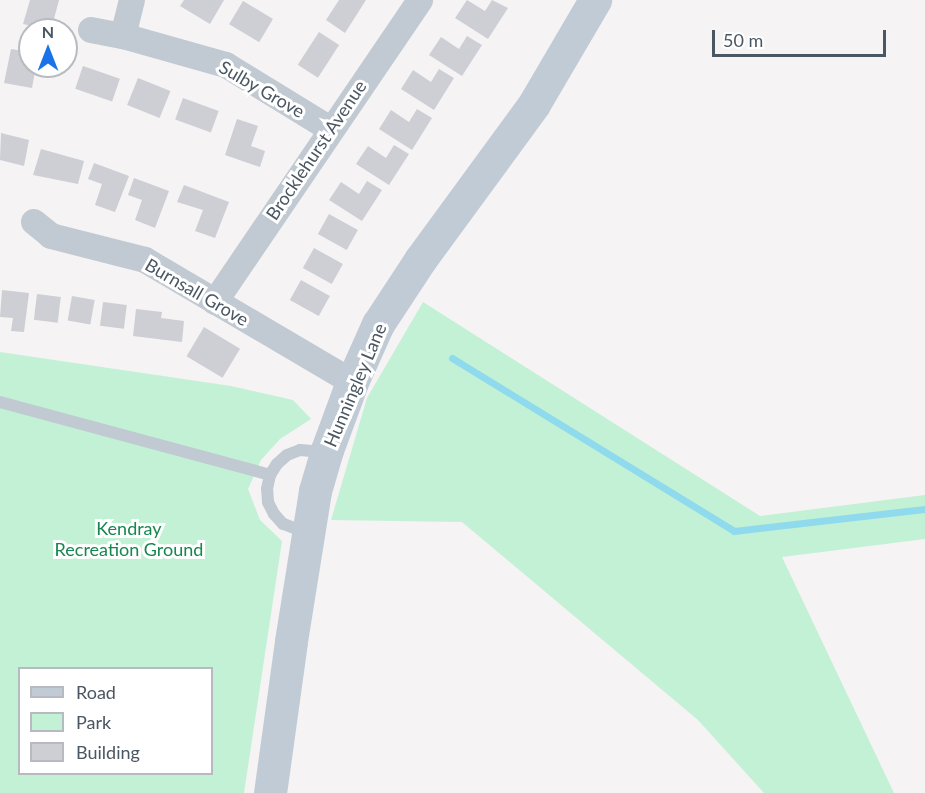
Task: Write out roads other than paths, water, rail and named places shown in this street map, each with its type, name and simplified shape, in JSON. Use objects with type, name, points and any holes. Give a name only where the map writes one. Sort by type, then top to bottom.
[{"type":"main road","name":"Hunningley Lane","points":[[270,793],[308,533],[326,452],[352,382],[378,324],[420,260],[534,104],[595,0]]},
{"type":"street","points":[[123,36],[132,0]]},
{"type":"street","name":"Brocklehurst Avenue","points":[[215,302],[330,129],[420,0]]},
{"type":"street","name":"Sulby Grove","points":[[91,30],[123,36],[226,64],[330,129]]},
{"type":"street","name":"Burnsall Grove","points":[[34,222],[51,236],[145,260],[352,382]]},
{"type":"lane","points":[[0,402],[270,476]]},
{"type":"lane","points":[[308,533],[294,530],[274,514],[268,502],[270,476],[277,464],[287,455],[300,450],[326,452]]},
{"type":"waterway","points":[[452,358],[734,531],[925,509]]},
{"type":"park label","name":"Kendray Recreation Ground","points":[[129,539]]}]
